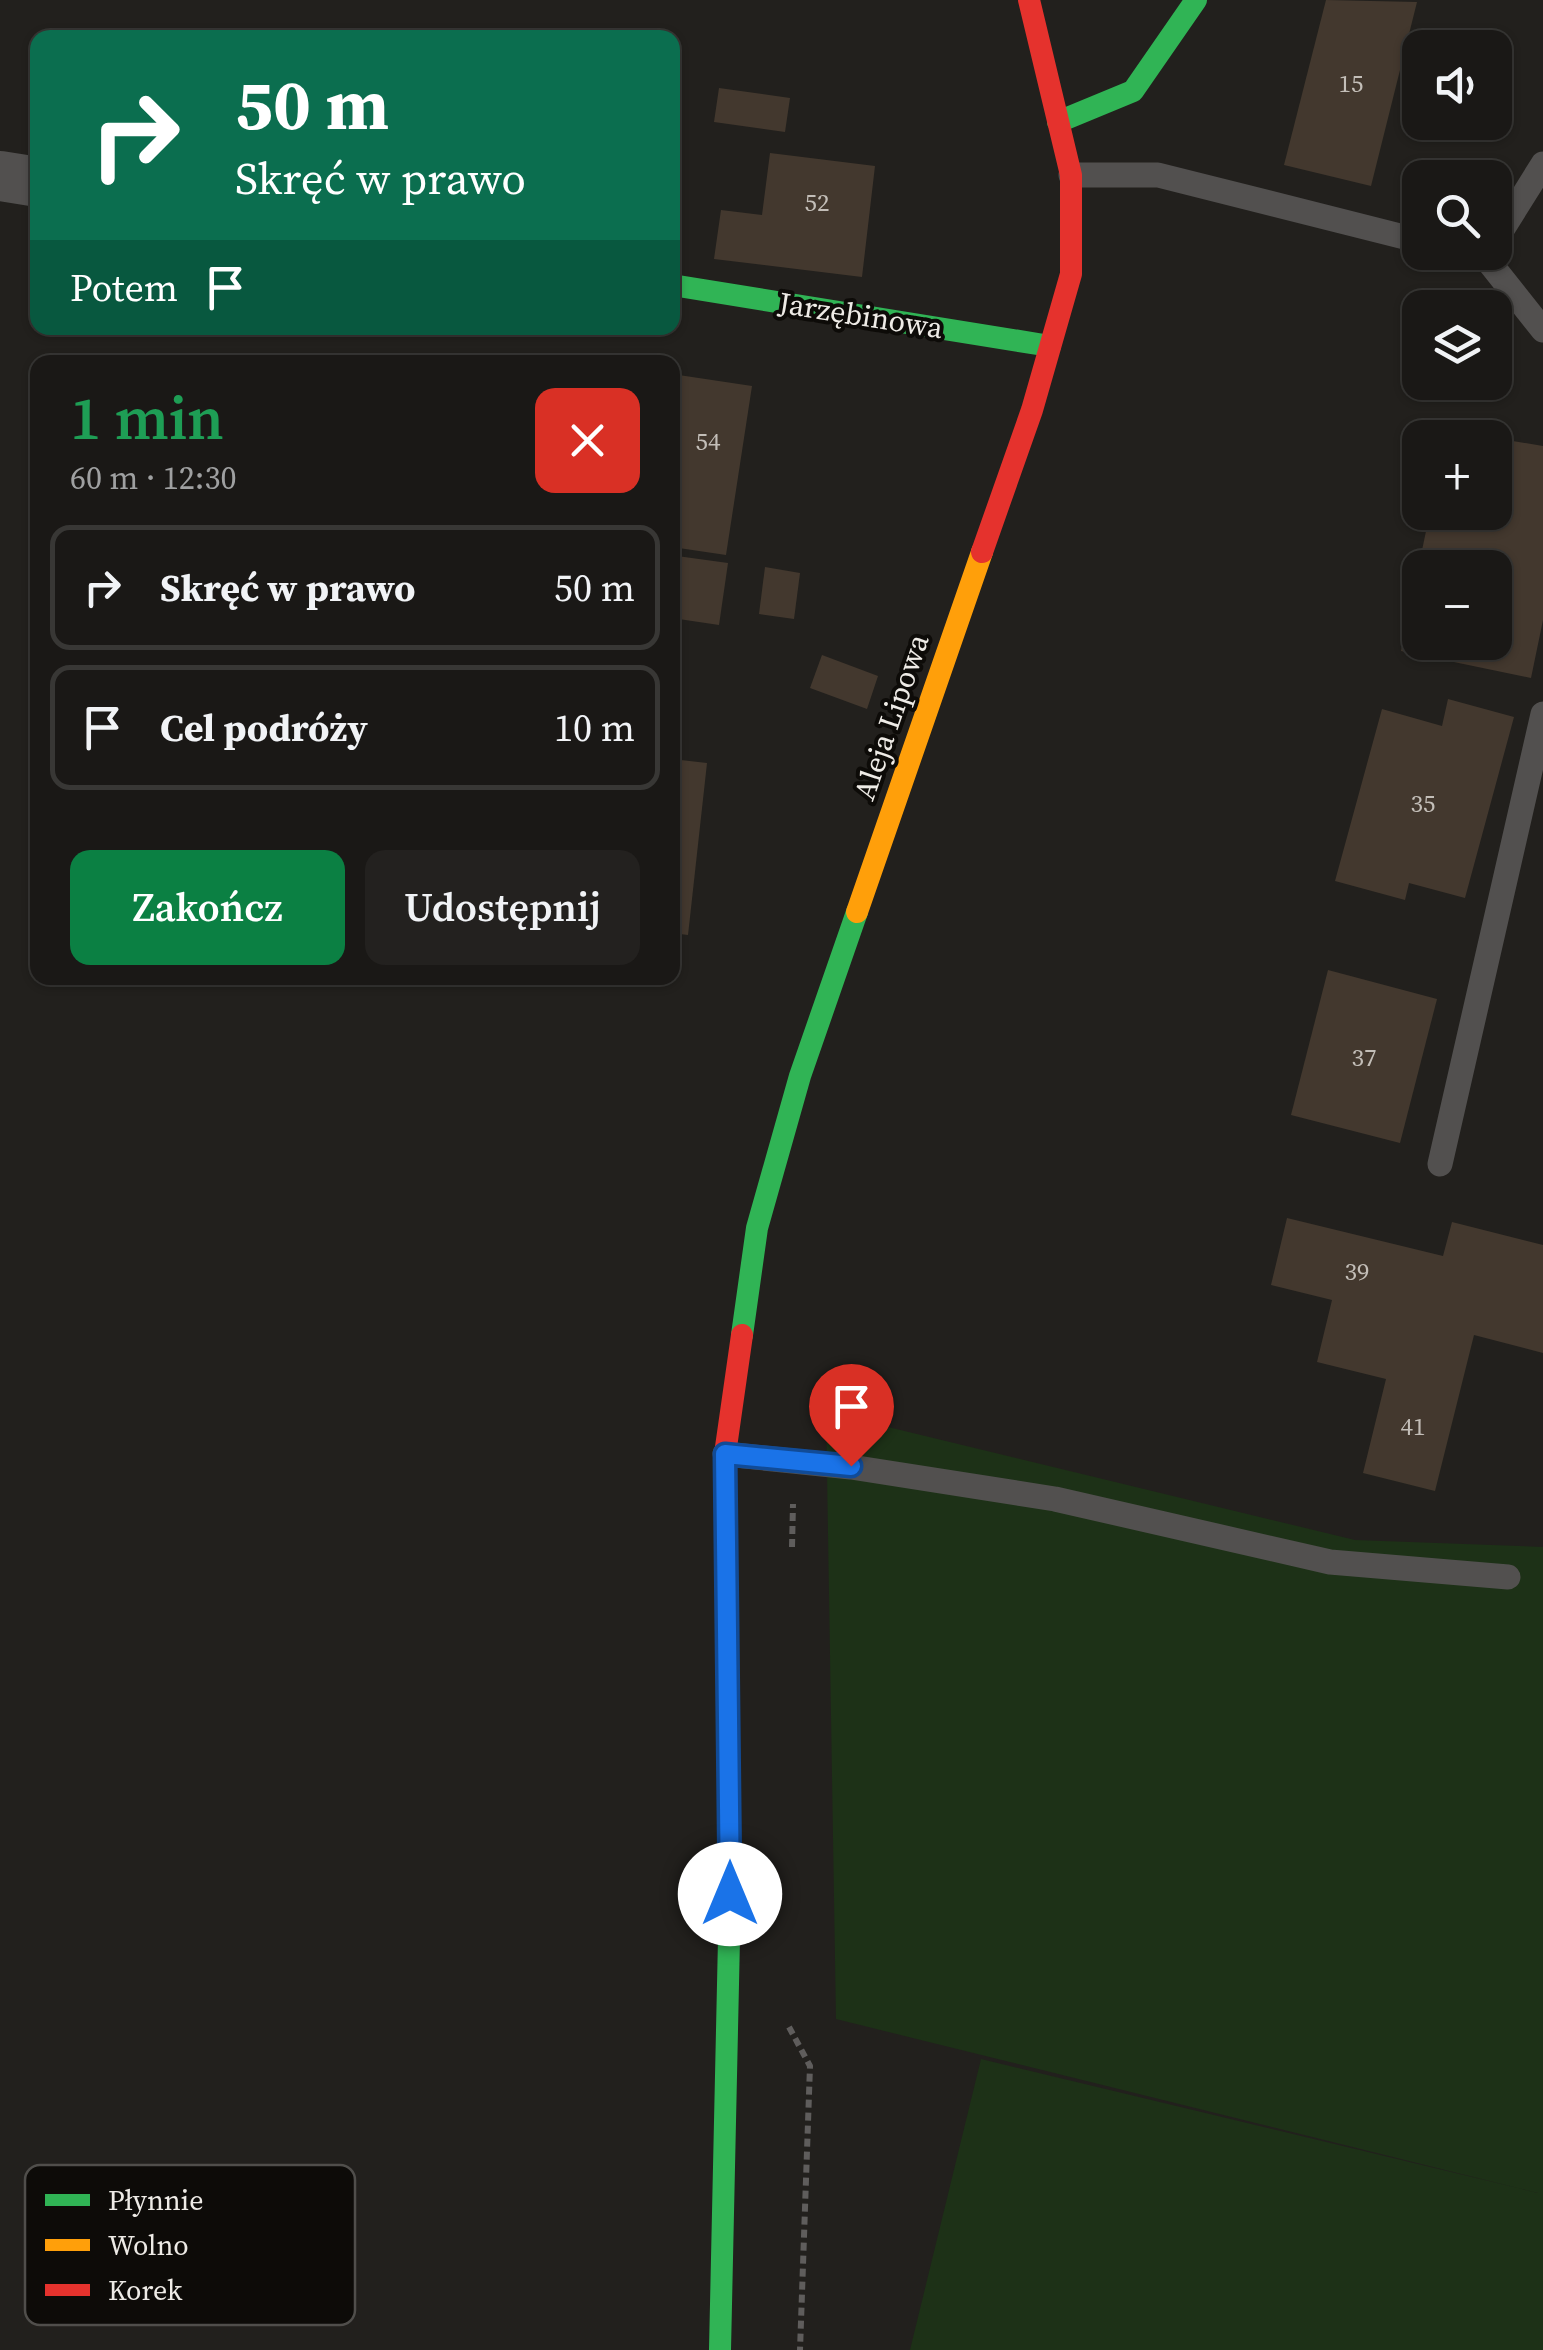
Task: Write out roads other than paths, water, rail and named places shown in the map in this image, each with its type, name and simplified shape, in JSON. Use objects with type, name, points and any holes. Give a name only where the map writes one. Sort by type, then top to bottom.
[{"type":"street","name":"Aleja Lipowa","points":[[720,2350],[730,1894],[725,1454],[757,1228],[800,1076],[1032,410],[1071,274],[1072,174],[1029,0]]},
{"type":"street","points":[[1058,122],[1133,91],[1196,0]]},
{"type":"street","points":[[0,176],[30,181]]},
{"type":"street","name":"Jarzębinowa","points":[[680,286],[1050,346]]},
{"type":"lane","points":[[1512,210],[1543,164]]},
{"type":"lane","points":[[1072,174],[1158,176],[1402,237]]},
{"type":"lane","points":[[1498,270],[1543,330]]},
{"type":"lane","points":[[1440,1164],[1543,714]]},
{"type":"lane","points":[[725,1454],[851,1466],[1055,1499],[1330,1562],[1508,1577]]}]
